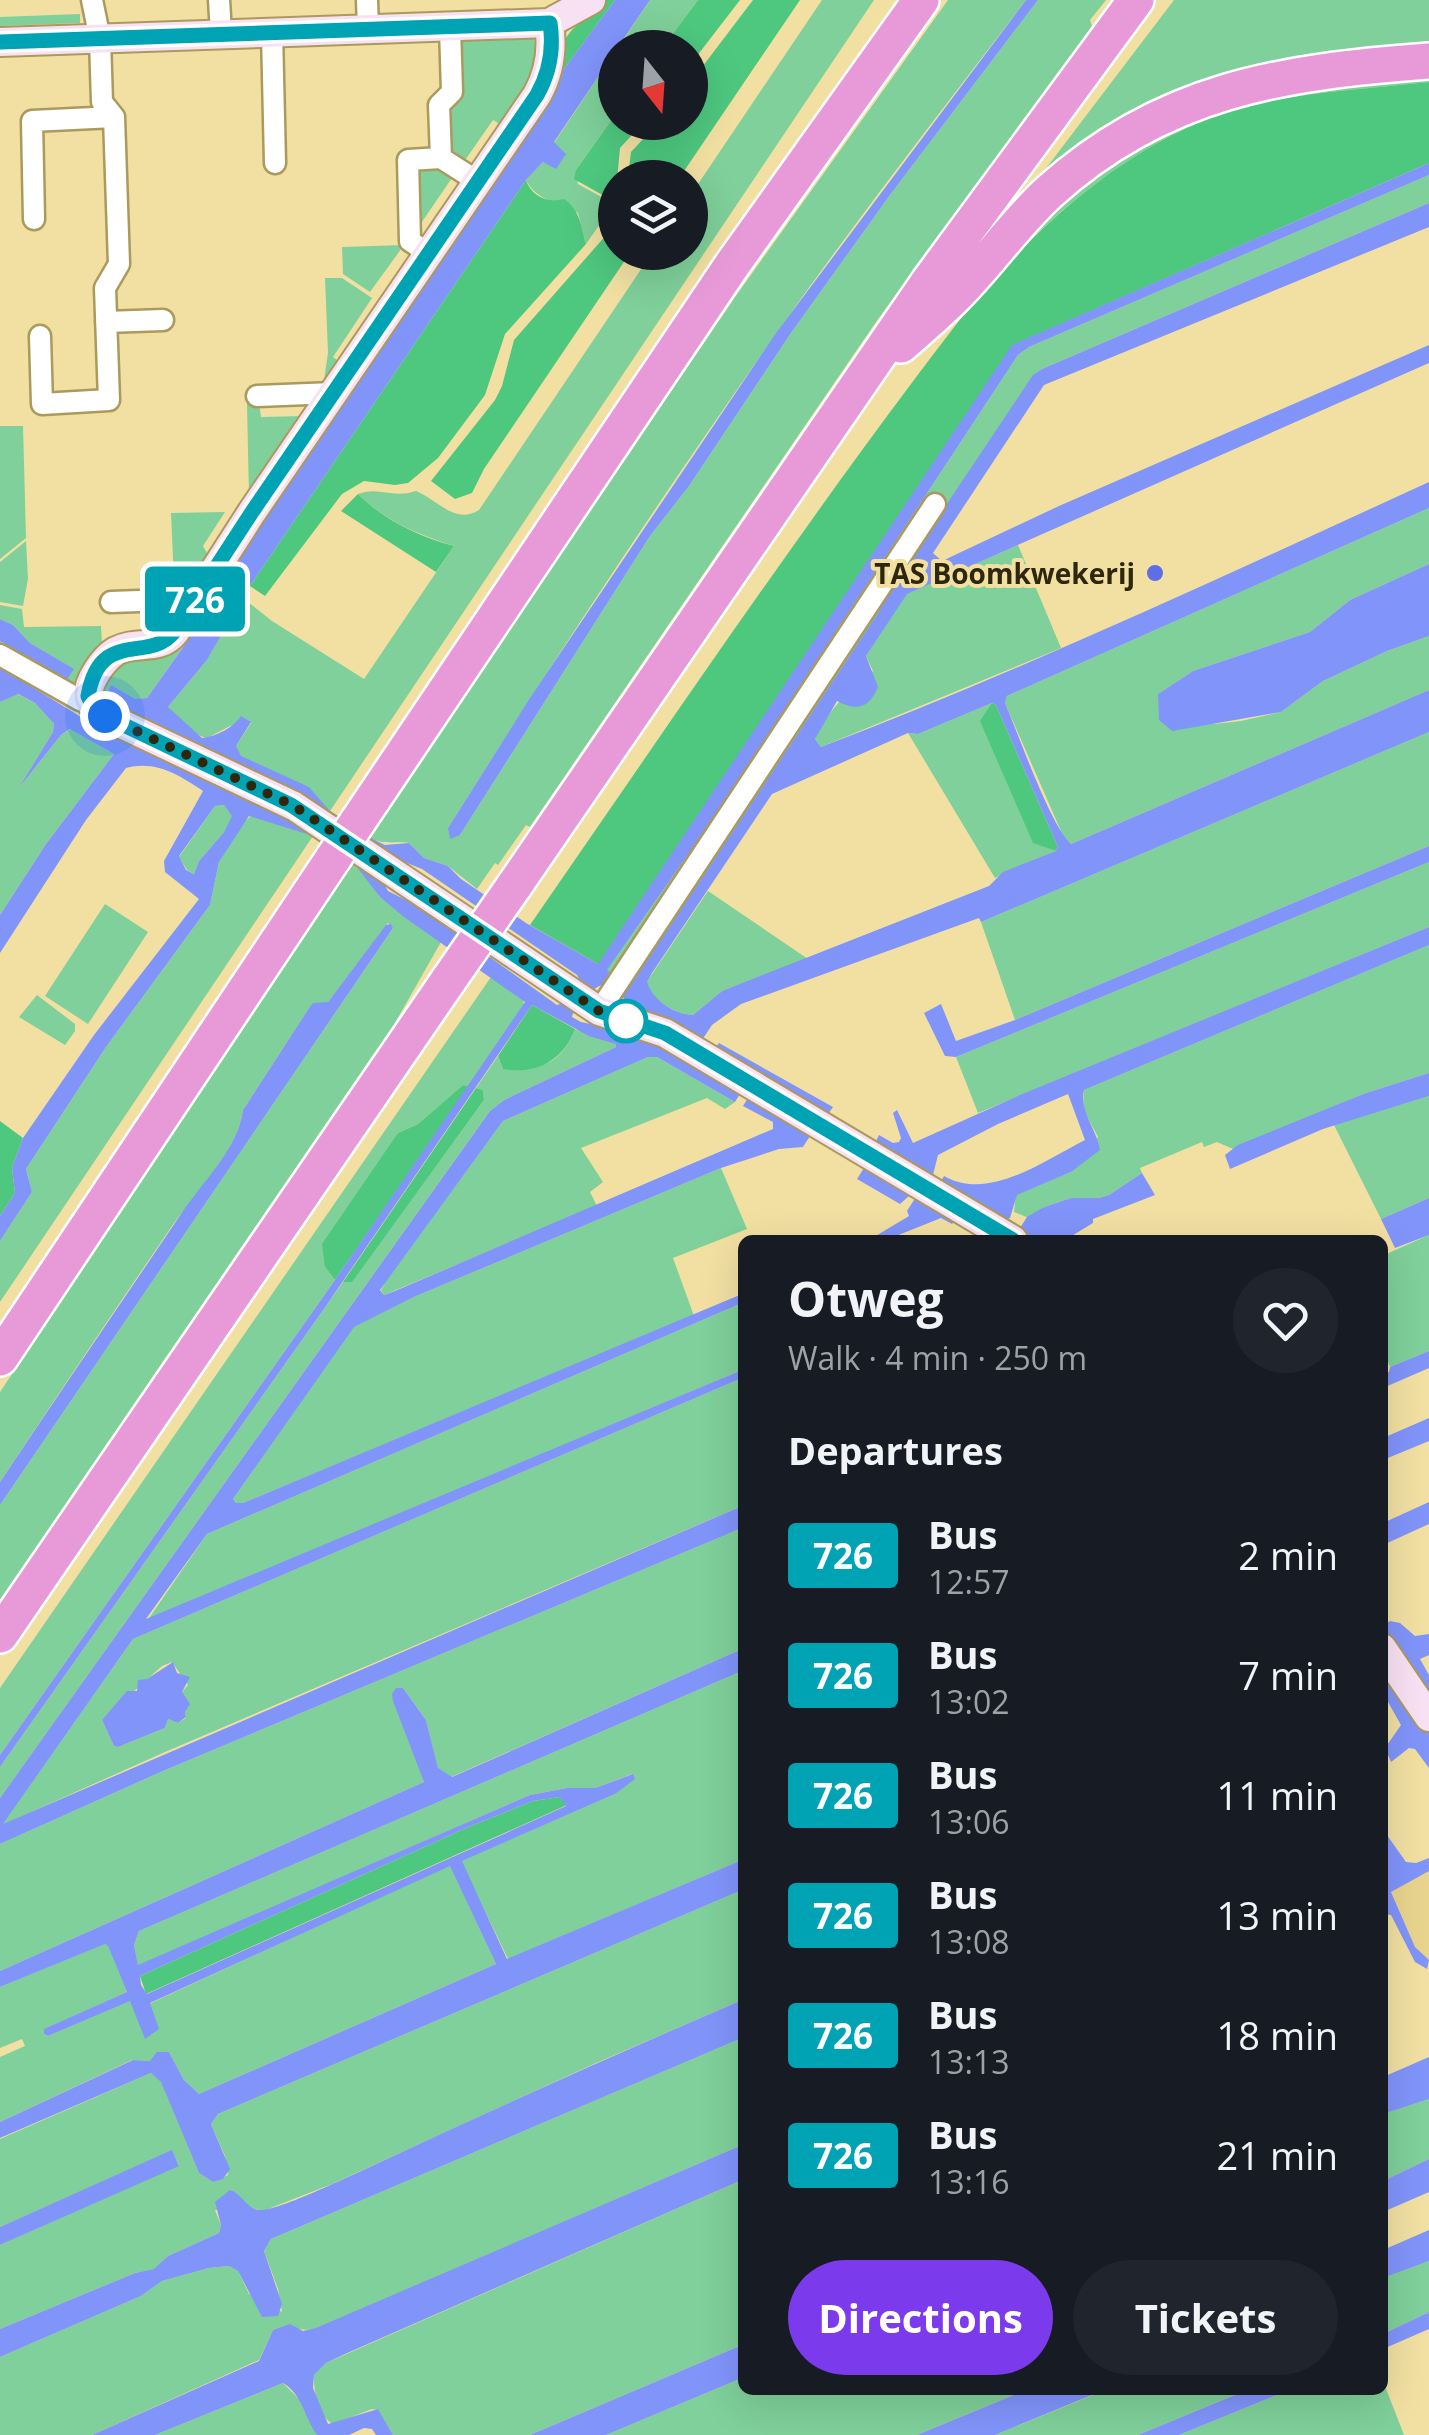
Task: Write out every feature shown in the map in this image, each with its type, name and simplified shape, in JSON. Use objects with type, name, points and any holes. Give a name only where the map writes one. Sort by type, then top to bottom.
[{"type":"highway","points":[[0,1358],[732,266],[921,0]]},
{"type":"highway","points":[[0,1635],[856,384],[986,200],[1136,0]]},
{"type":"highway","points":[[856,384],[954,298],[1050,191],[1130,134],[1198,101],[1260,81],[1334,68],[1429,61]]},
{"type":"street","points":[[40,336],[42,404],[109,400],[105,288],[119,264],[114,117],[102,102],[100,39],[92,0]]},
{"type":"street","points":[[219,0],[221,34]]},
{"type":"street","points":[[367,0],[368,29]]},
{"type":"street","points":[[0,42],[550,23],[592,0]]},
{"type":"street","points":[[0,655],[80,700],[88,696],[96,675],[111,654],[165,642],[546,80],[551,57],[550,23]]},
{"type":"street","points":[[441,158],[440,105],[452,92],[450,26]]},
{"type":"street","points":[[272,32],[275,163]]},
{"type":"street","points":[[34,220],[32,121],[114,117]]},
{"type":"street","points":[[428,253],[410,241],[408,160],[441,158],[476,181]]},
{"type":"street","points":[[106,322],[163,320]]},
{"type":"street","points":[[258,396],[334,393]]},
{"type":"street","points":[[586,1002],[935,504]]},
{"type":"street","points":[[111,602],[195,599]]},
{"type":"street","points":[[88,696],[105,716],[294,806],[586,1002],[665,1033],[1004,1235]]},
{"type":"street","points":[[1388,1657],[1429,1718]]},
{"type":"shaded area","points":[[1429,1871],[1428,1960],[1415,1947],[1391,1891]]},
{"type":"green space","points":[[607,0],[615,0],[550,88],[565,40]]},
{"type":"green space","points":[[650,0],[698,0],[676,30],[630,30]]},
{"type":"green space","points":[[698,0],[740,0],[708,42],[708,30],[676,30]]},
{"type":"green space","points":[[753,0],[800,0],[708,136],[708,59]]},
{"type":"green space","points":[[822,0],[874,0],[708,247],[708,169]]},
{"type":"green space","points":[[948,0],[1026,0],[837,249],[733,395],[448,828],[460,835],[650,536],[689,486],[791,333],[890,195],[1038,0],[1106,0],[1090,20],[1092,26],[876,322],[530,827],[526,825],[477,889],[448,866],[424,858],[409,843],[370,838],[735,297]]},
{"type":"green space","points":[[1174,0],[1429,0],[1429,49],[1247,72],[996,234]]},
{"type":"green space","points":[[80,14],[80,23],[0,26],[0,17]]},
{"type":"green space","points":[[530,37],[542,47],[543,58],[506,128],[493,120],[461,166],[446,157],[444,108],[455,39]]},
{"type":"green space","points":[[1429,73],[1429,82],[1269,101],[1194,125],[1159,142],[1093,186],[1000,268],[1024,235],[1123,153],[1233,102]]},
{"type":"green space","points":[[598,77],[598,139],[576,170],[578,184],[598,195],[598,227],[586,244],[578,213],[542,197],[526,180],[543,162],[557,168],[554,143]]},
{"type":"green space","points":[[1429,82],[1429,163],[1013,345],[601,962],[598,964],[530,925],[818,511],[1000,268],[1093,186],[1159,142],[1194,125],[1269,101]]},
{"type":"green space","points":[[598,139],[627,140],[620,148],[619,160],[598,160],[598,192],[574,179]]},
{"type":"green space","points":[[642,140],[705,140],[692,160],[630,160],[631,152]]},
{"type":"green space","points":[[443,163],[456,172],[413,235],[416,165]]},
{"type":"green space","points":[[1429,175],[1429,203],[1034,375],[634,980],[624,981],[606,971],[708,826],[1018,355]]},
{"type":"green space","points":[[526,180],[541,197],[569,203],[579,219],[586,244],[505,334],[485,395],[438,458],[408,483],[364,481],[342,494],[265,596],[250,586]]},
{"type":"green space","points":[[598,244],[598,270],[619,270],[484,469],[472,493],[455,499],[431,481],[495,400],[514,340]]},
{"type":"green space","points":[[404,245],[370,292],[343,274],[342,247]]},
{"type":"green space","points":[[641,270],[693,270],[326,817],[234,761],[236,746],[251,723],[230,726],[207,738],[168,707],[207,660],[243,598],[364,679],[454,546],[403,526],[358,494],[416,491],[454,513],[479,510]]},
{"type":"green space","points":[[325,278],[342,278],[372,298],[333,357],[345,366],[323,387],[328,353]]},
{"type":"green space","points":[[247,403],[259,403],[261,417],[305,416],[318,403],[249,498]]},
{"type":"green space","points":[[0,426],[23,426],[26,538],[0,559]]},
{"type":"green space","points":[[358,494],[403,526],[454,546],[436,572],[341,511]]},
{"type":"green space","points":[[1429,508],[1429,564],[1350,600],[1310,632],[1193,671],[1158,694],[1214,724],[1241,721],[1281,712],[1323,681],[1429,636],[1429,690],[1071,844],[1064,838],[1005,703],[1007,696]]},
{"type":"green space","points":[[225,512],[203,546],[208,555],[188,592],[187,581],[174,581],[171,513]]},
{"type":"green space","points":[[26,541],[28,579],[23,606],[0,602],[0,562]]},
{"type":"green space","points":[[1018,545],[1061,648],[821,747],[815,739],[820,728],[840,701],[873,671],[866,656],[906,594]]},
{"type":"green space","points":[[220,582],[226,586],[147,698],[108,703],[97,694],[123,655]]},
{"type":"green space","points":[[0,605],[22,609],[24,627],[101,626],[102,644],[75,688],[0,649],[0,641],[27,659],[73,669],[0,619]]},
{"type":"green space","points":[[17,694],[35,703],[54,724],[53,732],[18,789],[61,735],[71,729],[114,754],[46,844],[0,915],[0,702]]},
{"type":"green space","points":[[992,703],[1033,842],[1056,851],[995,878],[908,733],[918,734]]},
{"type":"green space","points":[[992,703],[1058,847],[1056,851],[1033,843],[980,721]]},
{"type":"green space","points":[[1429,732],[1429,846],[1015,1020],[981,922]]},
{"type":"green space","points":[[224,805],[233,816],[199,861],[194,874],[179,857],[215,806]]},
{"type":"green space","points":[[252,815],[313,836],[0,1302],[0,1241],[32,1192],[26,1169],[106,1047],[210,905],[219,862],[242,824]]},
{"type":"green space","points":[[1429,862],[1429,927],[978,1113],[956,1057]]},
{"type":"green space","points":[[353,864],[380,897],[441,942],[395,1023],[0,1600],[0,1505],[393,928],[388,923],[328,1002],[314,1003],[309,1008],[243,1110],[225,1155],[172,1226],[0,1482],[0,1392]]},
{"type":"green space","points":[[708,891],[808,959],[722,991],[693,1015],[686,1014],[659,1001],[646,983]]},
{"type":"green space","points":[[105,904],[148,932],[88,1024],[45,996]]},
{"type":"green space","points":[[1429,945],[1429,1073],[1366,1093],[1233,1149],[1217,1142],[1204,1147],[1202,1142],[1140,1168],[1142,1173],[1109,1195],[1071,1198],[1044,1207],[1029,1218],[1014,1212],[1016,1195],[1071,1172],[1098,1137],[1083,1109],[1084,1090]]},
{"type":"green space","points":[[491,977],[523,999],[524,1005],[469,1086],[463,1085],[418,1124],[398,1133],[325,1267],[335,1280],[0,1755],[0,1688]]},
{"type":"green space","points":[[37,995],[75,1024],[75,1031],[65,1045],[19,1017]]},
{"type":"green space","points":[[532,1005],[575,1029],[563,1050],[547,1063],[526,1070],[503,1069],[498,1056]]},
{"type":"green space","points":[[575,1029],[617,1044],[616,1047],[504,1100],[490,1111],[0,1798],[0,1767],[343,1282],[352,1281],[484,1100],[483,1090],[476,1088],[498,1056],[503,1069],[547,1063],[562,1051]]},
{"type":"green space","points":[[648,1057],[657,1057],[735,1102],[725,1109],[707,1098],[581,1148],[603,1182],[590,1192],[597,1206],[384,1295],[381,1290],[386,1281],[503,1121]]},
{"type":"green space","points":[[463,1085],[469,1086],[335,1280],[325,1267],[322,1244],[398,1133],[418,1124]]},
{"type":"green space","points":[[476,1088],[483,1090],[484,1100],[352,1282],[343,1282]]},
{"type":"green space","points":[[1429,1096],[1429,1198],[1381,1219],[1334,1125]]},
{"type":"green space","points":[[0,1121],[23,1138],[12,1168],[15,1193],[0,1216]]},
{"type":"green space","points":[[721,1168],[747,1229],[673,1258],[694,1316],[243,1503],[233,1499],[353,1327],[414,1297]]},
{"type":"green space","points":[[1429,1235],[1429,1351],[1390,1367],[1388,1362],[1388,1253]]},
{"type":"green space","points":[[738,1305],[738,1372],[147,1621],[207,1534]]},
{"type":"green space","points":[[738,1380],[738,1508],[2,1825],[133,1639]],"holes":[[[172,1662],[188,1685],[182,1692],[186,1718],[178,1723],[168,1719],[165,1728],[114,1746],[102,1720],[162,1666]]]},
{"type":"green space","points":[[738,1530],[738,1651],[451,1777],[438,1769],[426,1720],[403,1688],[396,1688],[424,1782],[0,1971],[0,1844],[163,1771]]},
{"type":"green space","points":[[738,1673],[738,1862],[508,1959],[461,1861],[615,1794],[632,1774],[595,1788],[530,1795],[138,1966],[134,1945],[139,1931]]},
{"type":"green space","points":[[560,1797],[567,1805],[146,1994],[140,1976],[466,1828],[533,1801]]},
{"type":"green space","points":[[450,1865],[496,1964],[199,2094],[184,2080],[169,2052],[150,2061],[132,2060],[0,2122],[0,2057],[25,2046],[22,2039],[0,2048],[0,1987],[108,1945],[127,1992],[45,2029],[44,2034],[48,2036],[131,2000],[145,2038],[149,2004]]},
{"type":"green space","points":[[738,1892],[738,2002],[332,2184],[263,2211],[215,2210],[221,2225],[219,2233],[168,2256],[155,2269],[135,2273],[0,2329],[0,2245],[179,2165],[172,2151],[0,2227],[0,2139],[151,2073],[161,2081],[199,2173],[213,2182],[228,2175],[225,2156],[211,2124],[218,2114]]},
{"type":"green space","points":[[738,2040],[738,2147],[316,2329],[273,2330],[259,2360],[92,2435],[0,2435],[0,2357],[141,2296],[162,2281],[229,2266],[238,2271],[249,2294],[282,2312],[264,2251],[271,2239]]},
{"type":"green space","points":[[1429,2099],[1429,2159],[1388,2179],[1388,2112]]},
{"type":"green space","points":[[738,2182],[738,2347],[530,2435],[393,2435],[378,2410],[372,2409],[333,2424],[316,2396],[314,2375],[326,2363]]},
{"type":"green space","points":[[1429,2261],[1429,2312],[1388,2332],[1388,2276]]},
{"type":"green space","points":[[738,2380],[738,2395],[1014,2395],[917,2435],[606,2435]]},
{"type":"green space","points":[[283,2383],[301,2401],[317,2435],[155,2435]]},
{"type":"green space","points":[[1388,2394],[1404,2435],[1179,2435],[1277,2395]]},
{"type":"green space","points":[[1093,2395],[1235,2395],[1138,2435],[995,2435]]},
{"type":"water","points":[[615,0],[650,0],[630,30],[598,30],[598,77],[554,142],[566,154],[556,169],[543,162],[526,180],[250,586],[207,660],[168,707],[202,738],[224,731],[241,716],[251,722],[236,746],[241,756],[309,787],[329,810],[373,839],[385,845],[409,843],[424,858],[448,866],[526,923],[598,964],[1012,345],[1429,163],[1429,175],[1018,355],[708,826],[607,970],[615,976],[608,989],[602,985],[593,990],[573,1013],[572,1017],[581,1022],[656,1038],[743,1089],[735,1102],[657,1057],[648,1057],[503,1121],[380,1290],[384,1295],[395,1291],[773,1129],[773,1122],[743,1106],[751,1093],[809,1127],[810,1136],[803,1147],[779,1149],[721,1168],[414,1297],[354,1327],[233,1499],[243,1503],[738,1296],[738,1305],[207,1534],[146,1619],[738,1372],[738,1380],[133,1639],[3,1824],[738,1508],[738,1530],[163,1771],[0,1844],[0,1798],[490,1111],[504,1100],[616,1047],[532,1005],[326,1306],[0,1767],[0,1755],[335,1280],[525,1002],[404,917],[380,897],[356,866],[313,836],[249,816],[219,862],[210,905],[106,1047],[26,1169],[32,1192],[0,1241],[0,1216],[15,1193],[12,1168],[23,1138],[94,1035],[199,899],[165,872],[164,861],[203,791],[158,768],[126,768],[86,820],[0,953],[0,915],[46,844],[114,754],[70,729],[18,789],[53,732],[54,724],[35,703],[18,694],[0,702],[0,667],[102,730],[276,810],[557,1005],[569,1001],[581,982],[577,975],[422,869],[397,859],[257,778],[246,767],[222,763],[108,703],[105,698],[111,685],[135,699],[147,698],[235,574],[237,551],[527,119]],"holes":[[[224,805],[232,816],[224,832],[199,861],[194,874],[186,870],[179,856],[215,806]]]},
{"type":"water","points":[[1026,0],[1038,0],[791,333],[689,486],[650,536],[460,835],[450,839],[448,828],[530,698],[776,333]]},
{"type":"water","points":[[1429,203],[1429,227],[1044,385],[933,553],[942,561],[1429,345],[1429,363],[907,594],[866,656],[878,687],[861,706],[837,701],[815,739],[821,747],[1051,653],[1429,482],[1429,508],[1007,696],[1005,703],[1044,799],[1071,844],[1429,690],[1429,732],[981,922],[979,918],[741,1004],[712,1025],[700,1043],[651,1017],[619,995],[624,981],[634,980],[879,612],[882,601],[1033,375]],"holes":[[[992,703],[1058,847],[1056,851],[1003,872],[989,886],[722,991],[693,1015],[659,1001],[647,982],[772,794],[908,733],[918,734]]]},
{"type":"water","points":[[1429,564],[1429,636],[1323,681],[1281,712],[1172,731],[1159,720],[1158,694],[1193,671],[1310,632],[1350,600]]},
{"type":"water","points":[[0,619],[13,625],[30,643],[74,669],[66,681],[0,641]]},
{"type":"water","points":[[1429,846],[1429,862],[956,1057],[945,1056],[924,1013],[941,1004],[956,1041],[1015,1020]]},
{"type":"water","points":[[386,925],[393,928],[0,1505],[0,1482],[227,1151],[243,1110],[309,1008],[313,1003],[328,1002]]},
{"type":"water","points":[[1429,927],[1429,945],[1084,1090],[1084,1106],[1100,1150],[1071,1172],[1017,1195],[1010,1218],[999,1223],[940,1183],[944,1176],[961,1183],[998,1181],[1035,1167],[1085,1140],[1068,1094],[938,1155],[932,1179],[873,1147],[879,1135],[899,1142],[893,1113],[897,1110],[913,1143]]},
{"type":"water","points":[[719,1043],[833,1107],[826,1117],[713,1051]]},
{"type":"water","points":[[1429,1073],[1429,1096],[1323,1129],[1230,1169],[1225,1155],[1238,1145],[1366,1093]]},
{"type":"water","points":[[867,1163],[910,1189],[909,1196],[900,1204],[857,1179]]},
{"type":"water","points":[[1142,1173],[1155,1195],[1093,1219],[1093,1223],[1073,1235],[1023,1235],[1020,1228],[1027,1217],[1044,1207],[1071,1198],[1109,1195]]},
{"type":"water","points":[[1429,1198],[1429,1235],[1395,1248],[1381,1219]]},
{"type":"water","points":[[922,1199],[956,1218],[952,1224],[941,1218],[898,1235],[877,1235],[909,1216],[907,1211],[914,1200]]},
{"type":"water","points":[[1429,1351],[1429,1368],[1388,1386],[1390,1367]]},
{"type":"water","points":[[1429,1418],[1429,1441],[1388,1458],[1388,1436]]},
{"type":"water","points":[[1429,1502],[1429,1524],[1388,1543],[1388,1521]]},
{"type":"water","points":[[1388,1622],[1400,1623],[1415,1636],[1429,1634],[1429,1655],[1420,1659],[1429,1675],[1429,1695],[1388,1639]]},
{"type":"water","points":[[738,1651],[738,1673],[139,1931],[134,1945],[138,1965],[530,1795],[595,1788],[633,1774],[635,1779],[615,1794],[462,1861],[507,1959],[738,1862],[738,1892],[218,2114],[211,2124],[230,2169],[223,2179],[213,2182],[199,2173],[161,2082],[151,2073],[0,2138],[0,2122],[133,2060],[150,2061],[157,2052],[169,2052],[184,2080],[199,2094],[496,1964],[450,1866],[150,2003],[159,2029],[145,2039],[130,2001],[48,2036],[44,2034],[44,2029],[127,1992],[105,1944],[0,1987],[0,1971],[424,1782],[393,1701],[396,1688],[403,1688],[426,1720],[438,1768],[452,1777]],"holes":[[[560,1797],[566,1806],[147,1994],[140,1976],[466,1828],[533,1801]]]},
{"type":"water","points":[[173,1662],[177,1673],[190,1677],[182,1692],[190,1704],[186,1717],[178,1723],[168,1719],[165,1728],[114,1746],[102,1720],[127,1691],[137,1691],[138,1680],[147,1679]]},
{"type":"water","points":[[1395,1681],[1429,1732],[1429,1768],[1415,1749],[1409,1748],[1391,1762],[1388,1744],[1401,1725],[1388,1702],[1388,1684]]},
{"type":"water","points":[[1388,1836],[1406,1862],[1429,1858],[1429,1871],[1391,1892],[1415,1947],[1429,1960],[1427,1969],[1415,1962],[1391,1915]]},
{"type":"water","points":[[738,2002],[738,2040],[271,2239],[264,2251],[282,2304],[278,2316],[262,2317],[238,2271],[229,2266],[209,2268],[162,2281],[141,2296],[0,2357],[0,2329],[135,2273],[154,2269],[168,2256],[219,2233],[221,2225],[215,2202],[230,2190],[256,2209],[285,2204]]},
{"type":"water","points":[[1429,2057],[1429,2099],[1388,2112],[1388,2075]]},
{"type":"water","points":[[738,2147],[738,2182],[345,2354],[326,2363],[314,2375],[313,2388],[328,2424],[378,2409],[393,2435],[376,2435],[372,2429],[364,2428],[349,2435],[317,2435],[299,2400],[283,2383],[155,2435],[92,2435],[259,2361],[273,2330],[290,2324],[303,2331]]},
{"type":"water","points":[[172,2150],[179,2166],[0,2245],[0,2227]]},
{"type":"water","points":[[1429,2159],[1429,2192],[1388,2210],[1388,2179]]},
{"type":"water","points":[[1429,2230],[1429,2261],[1388,2276],[1388,2248]]},
{"type":"water","points":[[1429,2312],[1429,2329],[1388,2347],[1388,2332]]},
{"type":"water","points":[[738,2347],[738,2380],[606,2435],[530,2435]]},
{"type":"water","points":[[1014,2395],[1092,2395],[995,2435],[917,2435]]},
{"type":"water","points":[[1235,2395],[1277,2395],[1179,2435],[1138,2435]]},
{"type":"bus line","name":"726","points":[[0,42],[550,23],[551,57],[546,80],[537,95],[170,638],[111,654],[96,675],[88,696],[105,716],[294,806],[599,1011],[665,1033],[1004,1235]]},
{"type":"place","name":"TAS Boomkwekerij","points":[[1155,573]]},
{"type":"route","points":[[105,716],[294,806],[599,1011],[626,1021]]}]
